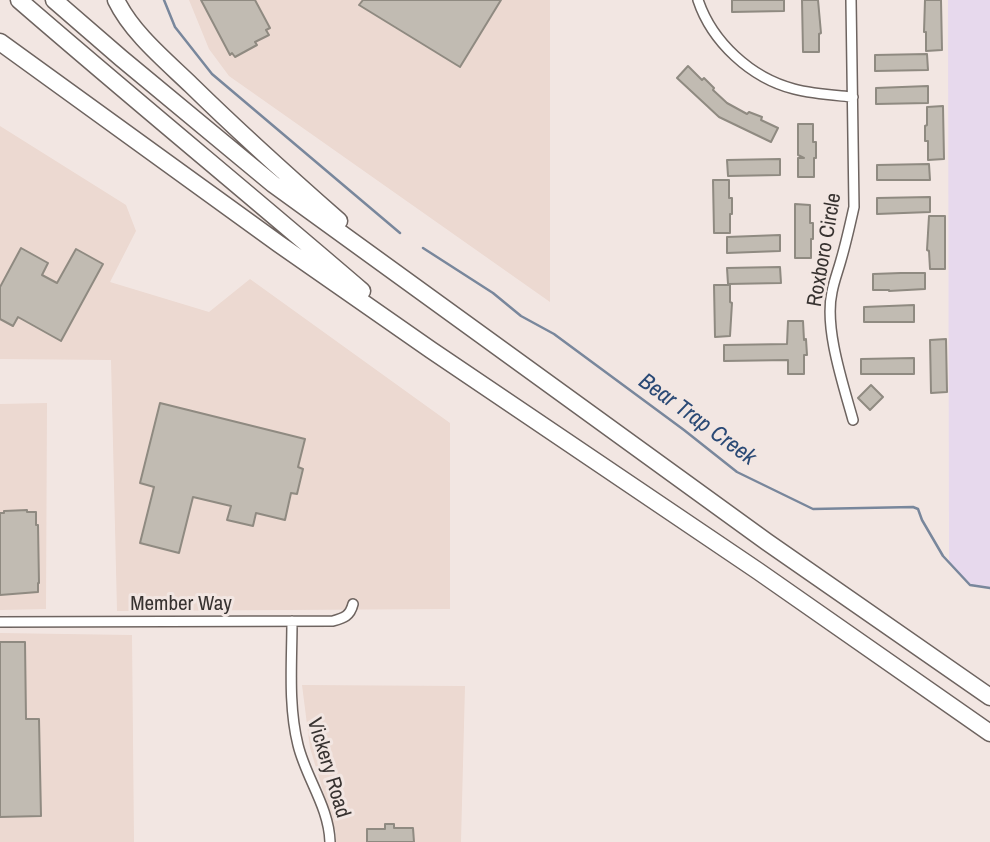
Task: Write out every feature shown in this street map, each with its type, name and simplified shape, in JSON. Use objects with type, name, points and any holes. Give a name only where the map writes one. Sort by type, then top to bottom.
[{"type":"highway","points":[[19,0],[431,350]]},
{"type":"highway","points":[[54,0],[273,184],[767,542],[990,697]]},
{"type":"highway","points":[[116,0],[136,30],[166,61],[242,134],[403,279]]},
{"type":"highway","points":[[0,42],[279,244],[990,733]]},
{"type":"street","points":[[698,0],[708,24],[724,45],[753,70],[792,89],[853,97]]},
{"type":"street","name":"Roxboro Circle","points":[[851,0],[854,207],[830,308],[832,337],[853,420]]},
{"type":"street","name":"Member Way","points":[[0,622],[333,621],[344,618],[351,612],[353,604]]},
{"type":"street","name":"Vickery Road","points":[[292,621],[294,728],[299,748],[327,817],[330,842]]},
{"type":"shaded area","points":[[189,0],[550,0],[550,302],[229,76],[209,49]]},
{"type":"shaded area","points":[[948,0],[990,0],[990,588],[970,585],[949,562]]},
{"type":"shaded area","points":[[0,126],[126,205],[136,231],[110,282],[209,312],[250,279],[450,423],[450,609],[117,611],[111,360],[0,359]]},
{"type":"shaded area","points":[[47,403],[46,609],[0,610],[0,404]]},
{"type":"shaded area","points":[[0,633],[132,635],[134,842],[0,842]]},
{"type":"shaded area","points":[[302,685],[465,686],[461,842],[336,842],[336,833],[310,748]]},
{"type":"building","points":[[201,0],[255,0],[270,28],[266,30],[269,35],[235,57],[232,53],[230,55]]},
{"type":"building","points":[[363,0],[501,0],[460,67],[359,5]]},
{"type":"building","points":[[732,0],[784,0],[784,11],[732,12]]},
{"type":"building","points":[[802,0],[818,0],[821,33],[819,52],[803,52]]},
{"type":"building","points":[[925,0],[941,0],[942,50],[926,51]]},
{"type":"building","points":[[927,54],[928,70],[875,71],[875,55]]},
{"type":"building","points":[[688,66],[702,80],[704,78],[727,103],[747,114],[749,112],[762,117],[761,120],[778,128],[771,142],[719,117],[677,78]]},
{"type":"building","points":[[928,86],[928,103],[876,104],[876,88]]},
{"type":"building","points":[[943,106],[944,159],[928,160],[928,141],[925,141],[927,107]]},
{"type":"building","points":[[798,124],[813,124],[813,142],[816,142],[814,177],[798,177],[798,158],[804,158],[798,155]]},
{"type":"building","points":[[780,159],[780,175],[728,176],[727,160]]},
{"type":"building","points":[[929,164],[930,180],[877,180],[877,165]]},
{"type":"building","points":[[713,180],[729,180],[729,198],[732,198],[730,233],[714,233]]},
{"type":"building","points":[[930,197],[930,212],[877,214],[877,198]]},
{"type":"building","points":[[795,204],[810,205],[810,223],[813,223],[811,258],[795,258]]},
{"type":"building","points":[[929,216],[945,216],[945,269],[930,269],[927,250]]},
{"type":"building","points":[[780,235],[780,251],[727,253],[727,237]]},
{"type":"building","points":[[21,248],[48,263],[42,275],[57,283],[76,249],[103,264],[61,341],[18,317],[13,326],[0,319],[0,287]]},
{"type":"building","points":[[780,267],[781,283],[728,284],[727,268]]},
{"type":"building","points":[[925,273],[925,289],[873,290],[873,274]]},
{"type":"building","points":[[714,285],[730,285],[730,336],[715,337]]},
{"type":"building","points":[[914,305],[914,322],[864,322],[864,307]]},
{"type":"building","points":[[788,321],[803,321],[807,355],[804,355],[804,374],[788,374],[788,360],[724,361],[724,345],[787,344]]},
{"type":"building","points":[[946,339],[947,392],[931,393],[930,340]]},
{"type":"building","points":[[914,358],[914,374],[861,374],[861,359]]},
{"type":"building","points":[[871,385],[883,397],[870,410],[858,398]]},
{"type":"building","points":[[160,403],[305,439],[298,467],[303,469],[297,494],[291,493],[285,520],[256,513],[253,526],[227,520],[231,506],[193,497],[179,553],[140,543],[154,487],[140,483]]},
{"type":"building","points":[[27,510],[36,512],[38,525],[38,592],[0,595],[0,513]]},
{"type":"building","points":[[0,642],[25,642],[26,719],[39,719],[41,816],[0,817]]},
{"type":"building","points":[[385,824],[394,824],[394,828],[413,828],[414,842],[367,842],[367,829],[385,829]]},
{"type":"waterway","name":"Bear Trap Creek","points":[[164,0],[175,27],[212,74],[400,233]]},
{"type":"waterway","name":"Bear Trap Creek","points":[[423,248],[493,293],[521,316],[554,334],[737,472],[813,509],[918,509],[943,556],[970,585],[990,588]]}]
